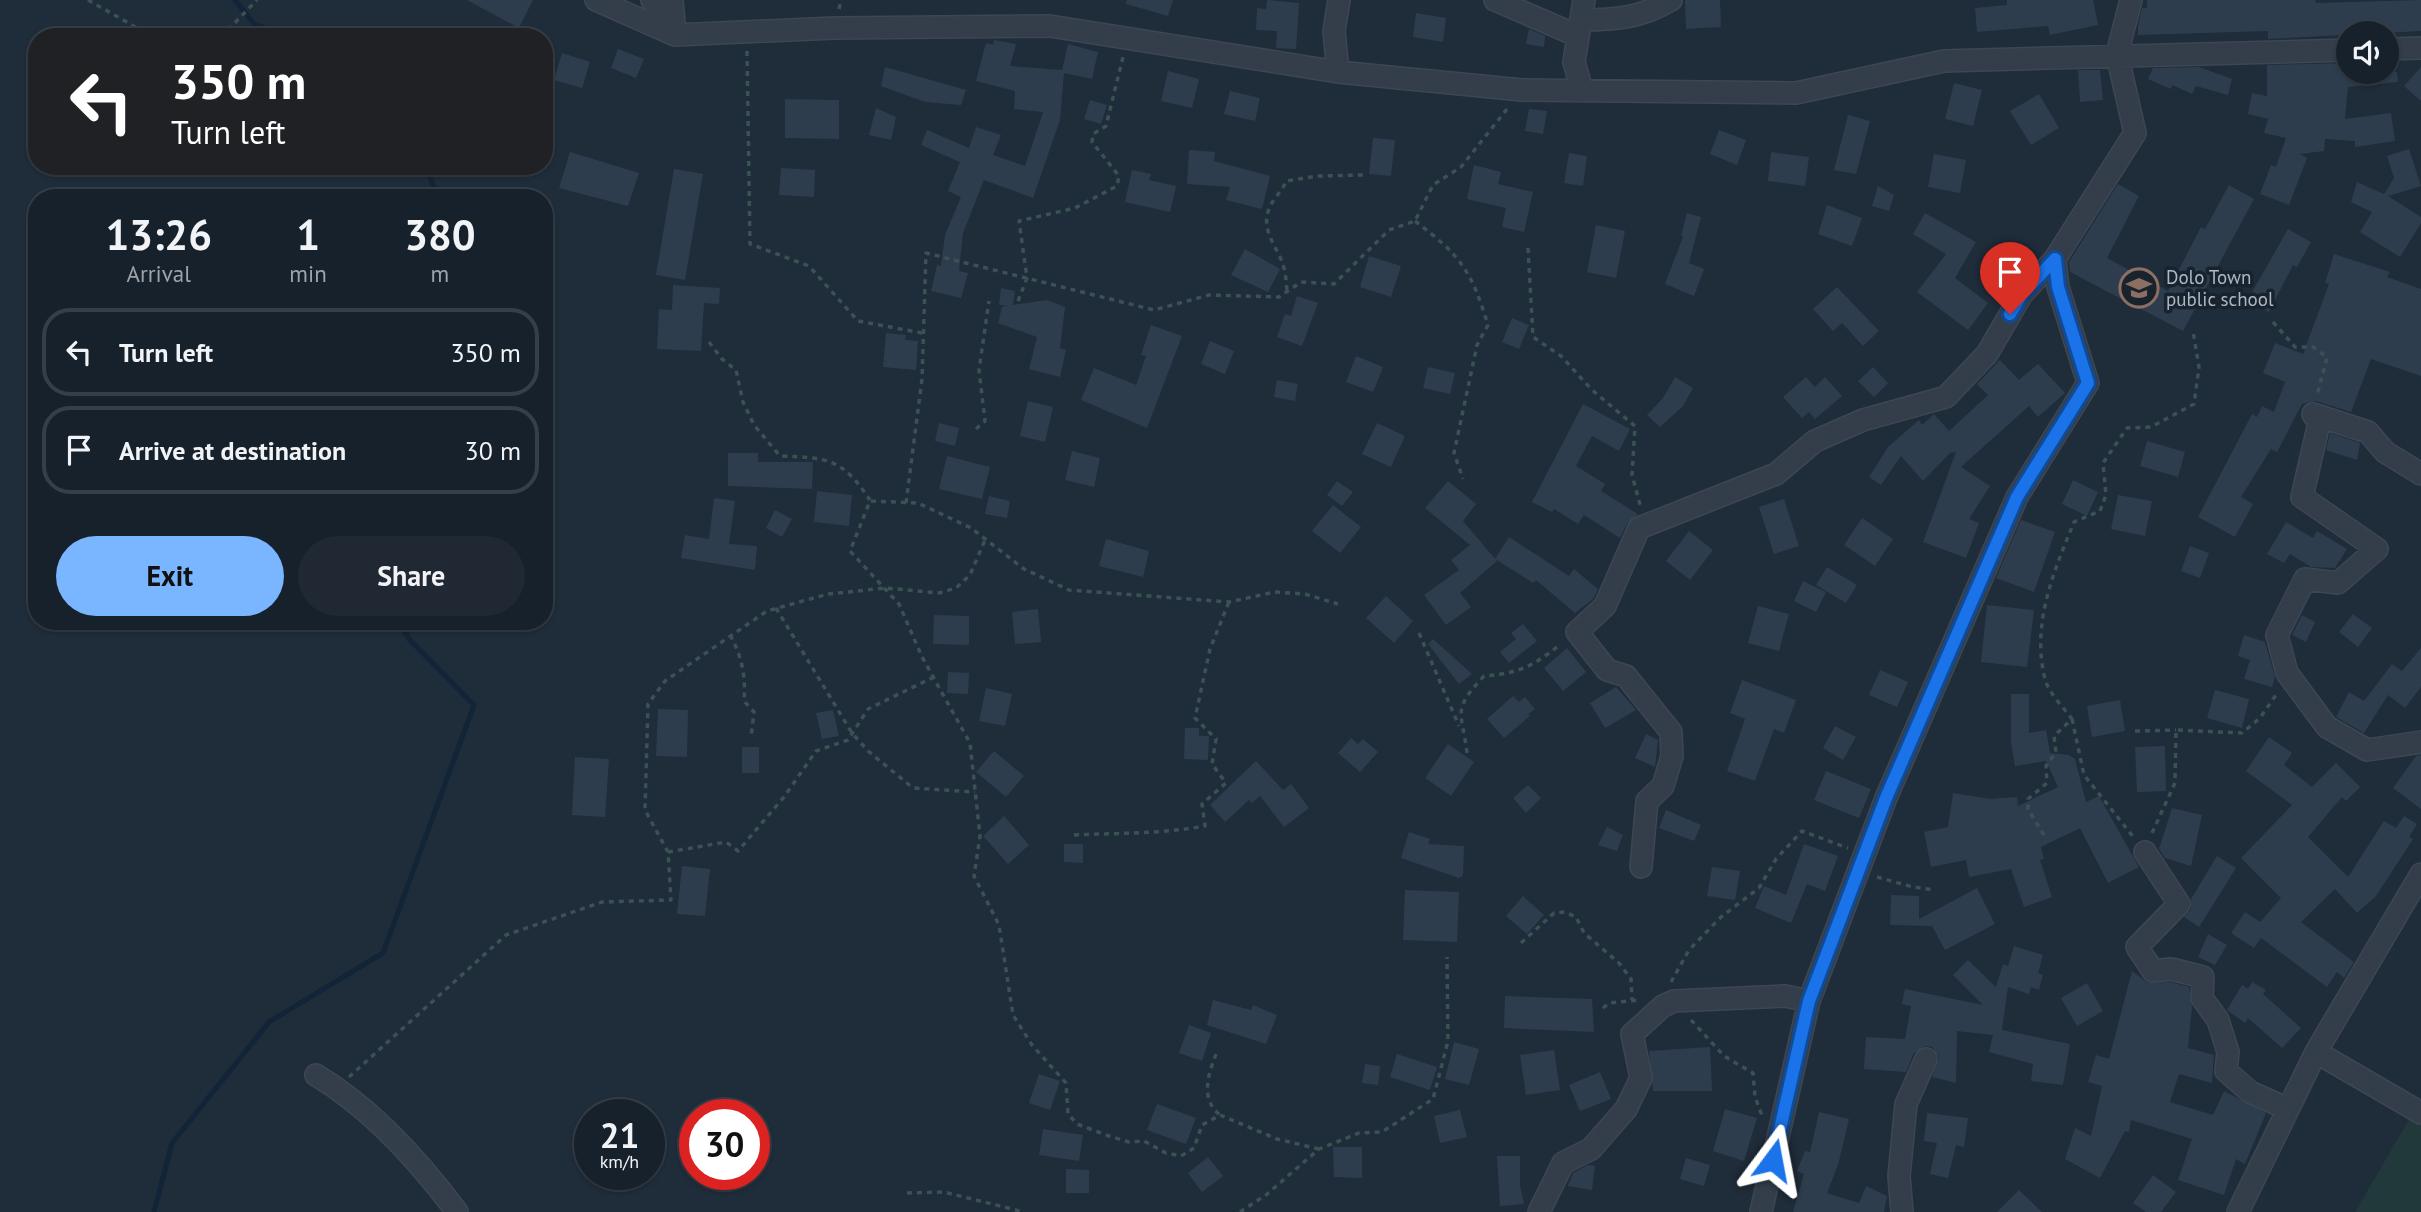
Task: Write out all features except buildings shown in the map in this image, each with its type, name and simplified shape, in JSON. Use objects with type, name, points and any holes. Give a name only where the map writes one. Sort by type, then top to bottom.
[{"type":"street","points":[[596,0],[675,35],[1050,26],[1338,72],[1522,90],[1796,93],[1944,61],[2117,54],[2336,50]]},
{"type":"street","points":[[652,0],[675,35]]},
{"type":"street","points":[[673,0],[675,35]]},
{"type":"street","points":[[1338,72],[1334,31],[1339,0]]},
{"type":"street","points":[[1494,0],[1581,19],[1620,20],[1653,11],[1671,0]]},
{"type":"street","points":[[1641,867],[1647,801],[1663,786],[1672,755],[1671,732],[1626,676],[1607,670],[1577,632],[1605,606],[1639,528],[1776,474],[1815,441],[1863,420],[1946,397],[1987,354],[2022,294],[2055,259],[2135,133],[2117,54],[2131,0]]},
{"type":"street","points":[[1581,19],[1574,62],[1582,90]]},
{"type":"street","points":[[2399,49],[2421,48]]},
{"type":"street","points":[[1761,1212],[1809,1001],[1886,798],[2017,497],[2088,383],[2058,287],[2055,259]]},
{"type":"street","points":[[2313,414],[2368,432],[2385,452],[2421,474]]},
{"type":"street","points":[[2313,414],[2319,424],[2302,497],[2377,549],[2338,583],[2305,579],[2277,635],[2290,677],[2327,727],[2367,750],[2421,742]]},
{"type":"street","points":[[2145,852],[2179,904],[2137,947],[2153,971],[2171,969],[2203,978],[2202,998],[2218,1020],[2228,1052],[2226,1071],[2250,1092],[2288,1109]]},
{"type":"street","points":[[2238,1212],[2316,1052],[2421,874]]},
{"type":"street","points":[[1539,1212],[1563,1163],[1591,1149],[1626,1109],[1641,1078],[1632,1034],[1663,1006],[1674,1001],[1785,996],[1809,1001]]},
{"type":"street","points":[[2316,1052],[2421,1113]]},
{"type":"street","points":[[1902,1212],[1899,1176],[1906,1104],[1926,1059]]},
{"type":"street","points":[[316,1075],[337,1088],[424,1169],[457,1212]]},
{"type":"path","points":[[88,0],[137,28]]},
{"type":"path","points":[[230,28],[257,0]]},
{"type":"path","points":[[747,32],[750,244],[809,266],[858,321],[923,333]]},
{"type":"path","points":[[1018,301],[1027,278],[1019,221],[1075,208],[1117,186],[1119,176],[1092,142],[1093,134],[1106,126],[1118,69],[1129,39]]},
{"type":"path","points":[[906,503],[922,379],[926,253],[1154,310],[1209,295],[1279,297],[1301,282],[1334,284],[1389,230],[1415,220],[1433,185],[1461,167],[1522,90]]},
{"type":"path","points":[[1287,291],[1283,265],[1276,256],[1266,226],[1268,211],[1281,194],[1286,181],[1318,176],[1363,176]]},
{"type":"path","points":[[1415,220],[1451,248],[1475,284],[1488,325],[1477,345],[1454,453],[1463,479]]},
{"type":"path","points":[[1528,248],[1532,337],[1561,356],[1592,390],[1635,426],[1632,475],[1642,512],[1639,528]]},
{"type":"path","points":[[976,429],[985,421],[979,370],[989,301]]},
{"type":"path","points":[[2273,322],[2295,347],[2313,347],[2327,357],[2313,414]]},
{"type":"path","points":[[2145,852],[2084,775],[2072,719],[2045,681],[2041,629],[2047,587],[2074,522],[2100,511],[2106,495],[2103,463],[2127,428],[2151,427],[2194,404],[2199,367],[2193,331]]},
{"type":"path","points":[[709,342],[722,359],[736,370],[743,402],[754,425],[780,456],[825,458],[854,476],[870,500]]},
{"type":"path","points":[[870,500],[918,503],[971,528],[1024,569],[1069,590],[1228,601],[1275,592],[1305,594],[1338,604]]},
{"type":"path","points":[[870,500],[850,551],[899,604],[970,743],[980,836],[974,876],[999,925],[1013,1015],[1032,1045],[1066,1083],[1068,1114],[1077,1124],[1109,1136],[1129,1142],[1144,1141],[1166,1153],[1181,1156],[1194,1148],[1202,1125],[1220,1115]]},
{"type":"path","points":[[337,1088],[506,935],[602,902],[671,900],[668,852],[645,810],[648,704],[664,681],[730,635],[776,608],[828,594],[886,588],[939,593],[956,588],[970,575],[985,539]]},
{"type":"path","points":[[1074,835],[1121,836],[1140,831],[1156,833],[1205,825],[1202,804],[1226,783],[1212,764],[1216,739],[1195,718],[1210,649],[1228,601]]},
{"type":"path","points":[[776,608],[852,733],[868,751],[913,788],[975,792]]},
{"type":"path","points":[[1419,632],[1461,732],[1467,753]]},
{"type":"path","points":[[1461,732],[1459,714],[1464,698],[1484,676],[1517,673],[1535,665],[1577,632]]},
{"type":"path","points":[[730,635],[746,683],[744,701],[754,712],[751,737]]},
{"type":"path","points":[[668,852],[726,842],[738,850],[784,797],[816,751],[848,740],[868,709],[934,677]]},
{"type":"path","points":[[2135,731],[2242,733],[2260,718],[2290,677]]},
{"type":"path","points":[[2044,835],[2028,809],[2028,799],[2047,783],[2046,766],[2056,752],[2054,736],[2072,719]]},
{"type":"path","points":[[2145,852],[2163,804],[2175,783],[2176,730]]},
{"type":"path","points":[[1763,1121],[1755,1097],[1753,1073],[1724,1056],[1674,1001],[1669,986],[1689,950],[1721,917],[1759,888],[1776,859],[1802,831],[1832,840],[1864,856]]},
{"type":"path","points":[[1877,876],[1913,887],[1936,890]]},
{"type":"path","points":[[1521,943],[1554,913],[1565,912],[1576,917],[1584,933],[1619,963],[1630,979],[1632,1000]]},
{"type":"path","points":[[1240,1212],[1319,1149],[1359,1133],[1382,1132],[1433,1099],[1448,1041],[1447,957]]},
{"type":"path","points":[[1216,1054],[1206,1090],[1210,1104],[1220,1115],[1276,1139],[1319,1149]]},
{"type":"path","points":[[907,1193],[944,1192],[1024,1212]]},
{"type":"path","points":[[1250,1212],[1252,1205]]},
{"type":"green space","points":[[2421,1099],[2421,1212],[2355,1212]]},
{"type":"waterway","points":[[235,0],[255,25],[264,28]]},
{"type":"waterway","points":[[429,175],[435,189]]},
{"type":"waterway","points":[[154,1212],[172,1143],[269,1022],[383,953],[474,705],[409,639],[404,630]]},
{"type":"place","name":"Dolo Town public school","points":[[2139,288]]},
{"type":"route","points":[[1773,1160],[1809,1001],[1886,798],[2017,497],[2088,383],[2058,287],[2055,259],[2022,294],[2010,314]]}]
